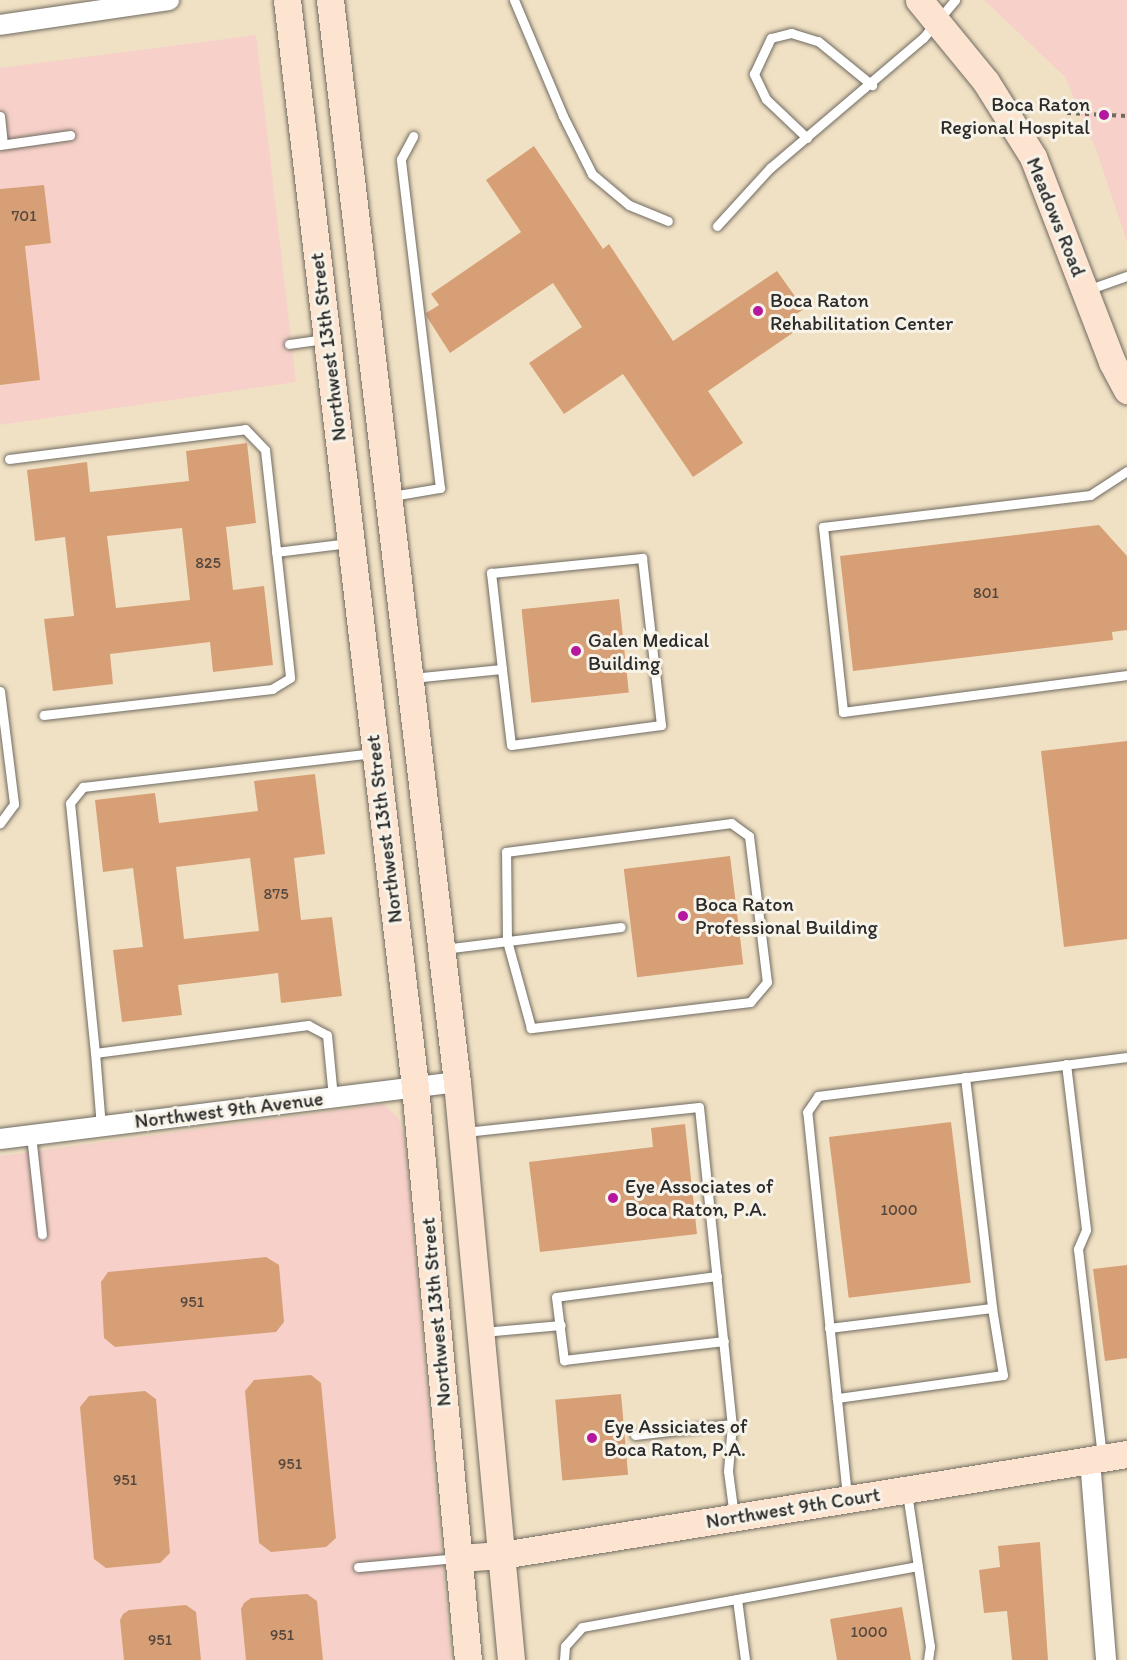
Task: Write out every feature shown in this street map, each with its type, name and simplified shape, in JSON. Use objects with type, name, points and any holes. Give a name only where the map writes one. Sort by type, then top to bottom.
[{"type":"street","points":[[0,25],[169,0]]},
{"type":"street","name":"Northwest 13th Street","points":[[287,0],[415,1087],[468,1660]]},
{"type":"street","points":[[330,0],[457,1082],[511,1660]]},
{"type":"street","name":"Meadows Road","points":[[919,0],[986,82],[1033,157],[1084,290],[1127,390]]},
{"type":"street","name":"Northwest 9th Avenue","points":[[0,1140],[457,1082]]},
{"type":"street","points":[[1106,1458],[1106,1660]]},
{"type":"street","name":"Northwest 9th Court","points":[[459,1558],[502,1556],[1106,1458]]},
{"type":"lane","points":[[514,0],[562,116],[592,174],[629,205],[668,221]]},
{"type":"lane","points":[[717,226],[770,168],[872,85],[938,21],[955,0]]},
{"type":"lane","points":[[807,138],[766,99],[754,74],[771,38],[791,33],[818,41],[872,85]]},
{"type":"lane","points":[[0,116],[1,144],[70,135]]},
{"type":"lane","points":[[389,496],[440,488],[402,159],[413,136]]},
{"type":"lane","points":[[1084,290],[1127,276]]},
{"type":"lane","points":[[289,344],[327,339]]},
{"type":"lane","points":[[9,459],[244,429],[265,450],[290,678],[272,689],[44,716]]},
{"type":"lane","points":[[1127,471],[1090,495],[823,527],[843,712],[1127,675]]},
{"type":"lane","points":[[276,552],[351,543]]},
{"type":"lane","points":[[642,558],[661,725],[511,745],[502,669],[491,573],[642,558]]},
{"type":"lane","points":[[410,678],[502,669]]},
{"type":"lane","points":[[0,691],[14,804],[0,823]]},
{"type":"lane","points":[[101,1127],[70,803],[83,787],[375,753]]},
{"type":"lane","points":[[731,823],[749,836],[767,982],[750,1002],[531,1028],[507,941],[506,852],[731,823]]},
{"type":"lane","points":[[442,949],[621,927]]},
{"type":"lane","points":[[95,1053],[308,1025],[327,1035],[333,1097]]},
{"type":"lane","points":[[847,1499],[807,1112],[818,1095],[1127,1057]]},
{"type":"lane","points":[[1066,1064],[1086,1230],[1078,1249],[1106,1458]]},
{"type":"lane","points":[[837,1398],[1003,1375],[992,1308],[965,1077]]},
{"type":"lane","points":[[462,1132],[699,1107],[732,1424],[728,1471],[734,1518]]},
{"type":"lane","points":[[31,1136],[42,1234]]},
{"type":"lane","points":[[717,1276],[556,1297],[564,1360],[724,1341]]},
{"type":"lane","points":[[829,1328],[992,1308]]},
{"type":"lane","points":[[481,1332],[561,1325]]},
{"type":"lane","points":[[635,1435],[732,1424]]},
{"type":"lane","points":[[906,1490],[930,1646],[928,1660]]},
{"type":"lane","points":[[358,1567],[459,1558]]},
{"type":"lane","points":[[564,1660],[565,1646],[582,1627],[918,1566]]},
{"type":"lane","points":[[737,1599],[746,1660]]},
{"type":"path","points":[[1068,113],[1127,116]]},
{"type":"shaded area","name":"Boca Raton Regional Hospital","points":[[984,0],[1127,0],[1127,242],[1097,152],[1065,77]]},
{"type":"shaded area","points":[[256,35],[296,382],[0,425],[0,68]]},
{"type":"shaded area","points":[[383,1104],[398,1117],[405,1139],[451,1660],[0,1660],[0,1156]]},
{"type":"building","name":"Boca Raton Rehabilitation Center","points":[[534,146],[603,249],[609,244],[673,341],[777,271],[804,309],[790,318],[797,330],[708,391],[743,443],[693,477],[623,374],[564,414],[529,363],[582,327],[553,283],[450,353],[427,317],[426,313],[439,305],[431,294],[521,232],[486,180]]},
{"type":"building","points":[[44,185],[51,243],[25,246],[40,380],[0,385],[0,189]]},
{"type":"building","points":[[247,443],[256,523],[226,527],[233,590],[264,586],[273,665],[213,672],[210,642],[110,654],[113,684],[53,691],[44,619],[74,616],[65,537],[35,541],[27,470],[87,462],[90,492],[189,481],[186,451]],"holes":[[[182,528],[190,600],[116,608],[107,536]]]},
{"type":"building","points":[[1099,525],[1127,556],[1127,630],[1112,632],[1113,640],[853,671],[840,556]]},
{"type":"building","name":"Galen Medical Building","points":[[619,599],[629,692],[531,703],[522,609]]},
{"type":"building","points":[[1127,741],[1127,939],[1064,947],[1041,751]]},
{"type":"building","points":[[315,774],[325,854],[294,858],[301,920],[332,917],[342,996],[281,1003],[278,973],[178,985],[182,1015],[122,1022],[113,950],[143,947],[133,868],[103,872],[95,800],[155,793],[159,823],[258,811],[254,781]],"holes":[[[250,858],[259,931],[184,939],[176,867]]]},
{"type":"building","name":"Boca Raton Professional Building","points":[[730,856],[743,964],[637,977],[624,869]]},
{"type":"building","points":[[951,1122],[971,1283],[849,1298],[829,1137]]},
{"type":"building","name":"Eye Associates of Boca Raton, P.A.","points":[[685,1124],[697,1234],[540,1252],[529,1162],[653,1147],[651,1128]]},
{"type":"building","points":[[266,1257],[279,1265],[284,1322],[276,1332],[115,1347],[104,1338],[101,1282],[108,1272]]},
{"type":"building","points":[[1127,1265],[1127,1358],[1105,1361],[1093,1269]]},
{"type":"building","points":[[311,1375],[321,1383],[336,1538],[326,1547],[271,1552],[259,1543],[245,1391],[254,1380]]},
{"type":"building","points":[[145,1391],[156,1399],[170,1553],[160,1563],[106,1568],[94,1559],[80,1407],[89,1396]]},
{"type":"building","name":"Eye Assiciates of Boca Raton, P.A.","points":[[621,1394],[628,1475],[562,1480],[555,1400]]},
{"type":"building","points":[[1040,1542],[1048,1660],[1012,1660],[1007,1611],[984,1613],[979,1570],[1000,1567],[998,1546]]},
{"type":"building","points":[[307,1594],[317,1601],[323,1660],[246,1660],[241,1609],[244,1603],[251,1598]]},
{"type":"building","points":[[186,1605],[196,1612],[201,1660],[124,1660],[120,1620],[123,1614],[129,1610]]},
{"type":"building","points":[[902,1607],[911,1660],[837,1660],[830,1619]]},
{"type":"place","name":"Boca Raton Regional Hospital","points":[[1104,115]]},
{"type":"place","name":"Boca Raton Rehabilitation Center","points":[[758,311]]},
{"type":"place","name":"Galen Medical Building","points":[[576,651]]},
{"type":"place","name":"Boca Raton Professional Building","points":[[683,916]]},
{"type":"place","name":"Eye Associates of Boca Raton, P.A.","points":[[613,1198]]},
{"type":"place","name":"Eye Assiciates of Boca Raton, P.A.","points":[[592,1438]]}]
